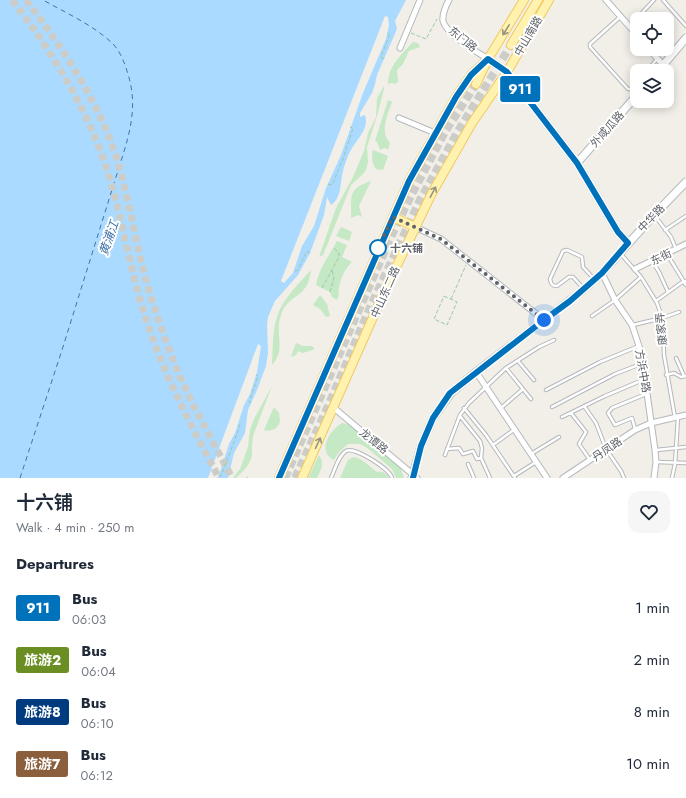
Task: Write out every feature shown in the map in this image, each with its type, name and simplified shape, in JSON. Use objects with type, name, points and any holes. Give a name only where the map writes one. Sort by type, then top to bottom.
[{"type":"main road","name":"中山南路","points":[[488,59],[524,0]]},
{"type":"main road","points":[[511,45],[538,0]]},
{"type":"main road","name":"中山南路","points":[[507,72],[549,0]]},
{"type":"main road","points":[[476,84],[488,59]]},
{"type":"main road","points":[[279,478],[409,181],[456,97],[471,75],[488,59]]},
{"type":"main road","points":[[456,97],[470,86],[482,71]]},
{"type":"main road","name":"中山东二路","points":[[302,478],[385,290],[432,193],[469,128],[507,72]]},
{"type":"main road","points":[[393,217],[415,227]]},
{"type":"street","points":[[400,48],[420,0]]},
{"type":"street","name":"东门路","points":[[449,0],[446,6],[443,21],[448,31],[507,72],[577,163],[618,232],[628,243]]},
{"type":"street","points":[[606,0],[630,27]]},
{"type":"street","points":[[664,64],[686,38]]},
{"type":"street","points":[[655,56],[660,64]]},
{"type":"street","name":"外咸瓜路","points":[[577,163],[630,103]]},
{"type":"street","points":[[399,118],[435,133]]},
{"type":"street","name":"中华路","points":[[415,477],[421,446],[433,418],[450,393],[570,301],[602,273],[628,243],[686,182]]},
{"type":"street","points":[[415,227],[441,239],[544,320]]},
{"type":"street","name":"东街","points":[[635,269],[686,244]]},
{"type":"street","name":"方浜中路","points":[[602,273],[615,300],[632,325],[639,346],[655,450],[655,478]]},
{"type":"street","points":[[476,372],[547,478]]},
{"type":"street","name":"龙谭路","points":[[334,408],[415,477]]},
{"type":"street","name":"丹凤路","points":[[563,478],[572,476],[590,460],[635,430],[651,423],[686,415]]},
{"type":"lane","points":[[643,12],[654,0]]},
{"type":"lane","points":[[663,0],[686,26]]},
{"type":"lane","points":[[621,16],[590,44],[590,47],[628,89],[630,89]]},
{"type":"lane","points":[[653,64],[658,59]]},
{"type":"lane","points":[[654,215],[671,237],[676,249]]},
{"type":"lane","points":[[665,230],[686,217]]},
{"type":"lane","points":[[584,289],[572,277],[569,277],[557,286],[551,284],[550,279],[563,251],[567,250],[582,257],[583,267],[594,280]]},
{"type":"lane","name":"康家弄","points":[[620,252],[641,277],[656,301],[662,318],[666,375],[677,418],[675,464],[672,478]]},
{"type":"lane","points":[[667,254],[685,281],[686,285]]},
{"type":"lane","points":[[652,262],[659,272],[668,292]]},
{"type":"lane","points":[[592,316],[615,300],[641,277]]},
{"type":"lane","points":[[656,301],[685,281]]},
{"type":"lane","points":[[632,325],[662,318],[679,312]]},
{"type":"lane","points":[[445,455],[464,408],[506,368],[539,347],[554,340]]},
{"type":"lane","points":[[546,390],[600,362],[639,346]]},
{"type":"lane","points":[[666,375],[674,373],[681,377],[685,376],[676,358]]},
{"type":"lane","points":[[518,361],[534,380]]},
{"type":"lane","points":[[552,407],[615,374],[642,364]]},
{"type":"lane","points":[[506,368],[531,399]]},
{"type":"lane","points":[[562,417],[645,379]]},
{"type":"lane","points":[[500,408],[523,389]]},
{"type":"lane","points":[[635,430],[632,418],[615,426],[608,413],[612,408],[647,394]]},
{"type":"lane","points":[[584,406],[596,423],[606,450],[621,471],[624,478]]},
{"type":"lane","points":[[464,408],[493,445],[515,477],[536,462]]},
{"type":"lane","points":[[571,412],[586,432],[579,444],[590,460]]},
{"type":"lane","points":[[460,416],[480,441],[482,448],[481,458],[490,478]]},
{"type":"lane","points":[[493,445],[514,429]]},
{"type":"lane","points":[[531,454],[559,437]]},
{"type":"lane","points":[[655,450],[686,447]]},
{"type":"lane","points":[[447,448],[459,448],[463,454],[472,451],[477,459],[481,458]]},
{"type":"lane","points":[[331,478],[343,454],[350,449],[383,467],[391,474],[392,478]]},
{"type":"lane","points":[[656,462],[675,464],[686,463]]},
{"type":"lane","points":[[468,464],[474,478]]},
{"type":"path","points":[[407,31],[426,39],[436,19],[443,21]]},
{"type":"path","points":[[384,59],[381,58],[390,34],[387,34]]},
{"type":"path","points":[[328,184],[332,185],[343,159],[353,128],[350,127]]},
{"type":"path","points":[[322,288],[339,257],[339,253],[333,247]]},
{"type":"path","points":[[294,271],[297,271],[307,251],[310,253]]},
{"type":"path","points":[[451,300],[469,260]]},
{"type":"path","points":[[330,292],[334,278],[332,270]]},
{"type":"path","points":[[444,296],[451,300],[457,302],[447,325],[434,319],[444,296]]},
{"type":"path","points":[[251,403],[249,402],[258,376],[256,375]]},
{"type":"path","points":[[219,475],[221,476],[231,452],[240,426],[238,424]]},
{"type":"green space","points":[[413,42],[418,43],[420,47],[409,51],[403,64],[397,70],[398,82],[395,84],[388,84],[390,72],[393,66]]},
{"type":"green space","points":[[384,86],[377,116],[367,147],[368,162],[366,170],[351,185],[323,255],[319,257],[336,208],[353,177],[364,151],[368,133],[376,117],[377,98]]},
{"type":"green space","points":[[388,100],[392,102],[385,123],[385,134],[390,143],[388,150],[385,148],[380,150],[377,142],[375,141]]},
{"type":"green space","points":[[373,150],[388,156],[383,170],[376,169],[375,167],[372,158]]},
{"type":"green space","points":[[371,181],[359,206],[362,217],[358,215],[351,218],[351,199],[354,190]]},
{"type":"green space","points":[[341,227],[352,232],[349,241],[336,236]]},
{"type":"green space","points":[[337,241],[347,245],[342,257],[352,262],[342,277],[337,300],[332,297],[330,292],[316,285],[322,268]]},
{"type":"green space","points":[[311,270],[308,283],[304,289],[283,309],[279,322],[279,353],[272,365],[274,329],[277,316],[290,294]]},
{"type":"green space","points":[[320,295],[327,304],[330,316],[326,317],[320,309],[313,305]]},
{"type":"green space","points":[[296,343],[303,346],[312,346],[315,349],[303,353],[298,351],[296,355],[291,357]]},
{"type":"green space","points":[[272,386],[253,436],[250,461],[247,467],[236,478],[233,478],[240,469],[248,447],[250,430],[254,419]]},
{"type":"green space","points":[[274,407],[279,413],[280,422],[274,429],[269,431],[264,430]]},
{"type":"green space","points":[[342,423],[351,425],[390,458],[401,469],[404,478],[396,478],[392,469],[366,447],[360,444],[348,444],[339,452],[334,460],[329,456],[325,446],[329,435]]},
{"type":"green space","points":[[319,455],[322,464],[317,478],[308,478]]},
{"type":"green space","points":[[353,457],[362,460],[377,472],[384,473],[389,478],[340,478],[348,460]]},
{"type":"water","name":"黄浦江","points":[[0,0],[406,0],[395,21],[397,29],[377,75],[372,93],[360,113],[360,117],[365,115],[365,126],[350,151],[343,169],[339,194],[335,202],[331,205],[327,197],[324,215],[310,253],[298,275],[275,301],[268,317],[268,353],[266,366],[248,410],[245,433],[234,453],[228,478],[0,478]]},
{"type":"pier","points":[[385,16],[388,17],[389,25],[386,39],[363,93],[341,155],[326,188],[314,226],[302,246],[293,273],[284,283],[281,281]]},
{"type":"pier","points":[[258,344],[261,346],[257,372],[250,394],[244,405],[235,433],[229,444],[219,475],[217,478],[208,478]]},
{"type":"ferry route","points":[[20,478],[125,150],[133,105],[127,71],[121,55],[114,45],[87,24],[43,0]]},
{"type":"tunnel","points":[[12,0],[42,41],[68,84],[101,152],[109,176],[135,281],[152,338],[178,399],[219,478]]},
{"type":"tunnel","points":[[26,0],[53,36],[89,94],[99,114],[116,156],[121,173],[145,277],[164,336],[187,392],[232,478]]},
{"type":"tunnel","points":[[295,478],[328,406],[371,305],[420,200],[458,131],[511,45]]},
{"type":"tunnel","points":[[285,478],[392,235],[445,132],[476,84]]},
{"type":"bus line","name":"911","points":[[279,478],[409,181],[456,97],[471,75],[488,59],[507,72],[577,163],[618,232],[628,243],[602,273],[570,301],[450,393],[433,418],[421,446],[413,478]]},
{"type":"place","name":"十六铺","points":[[378,248]]},
{"type":"route","points":[[378,248],[393,217],[430,233],[441,239],[544,320]]}]
